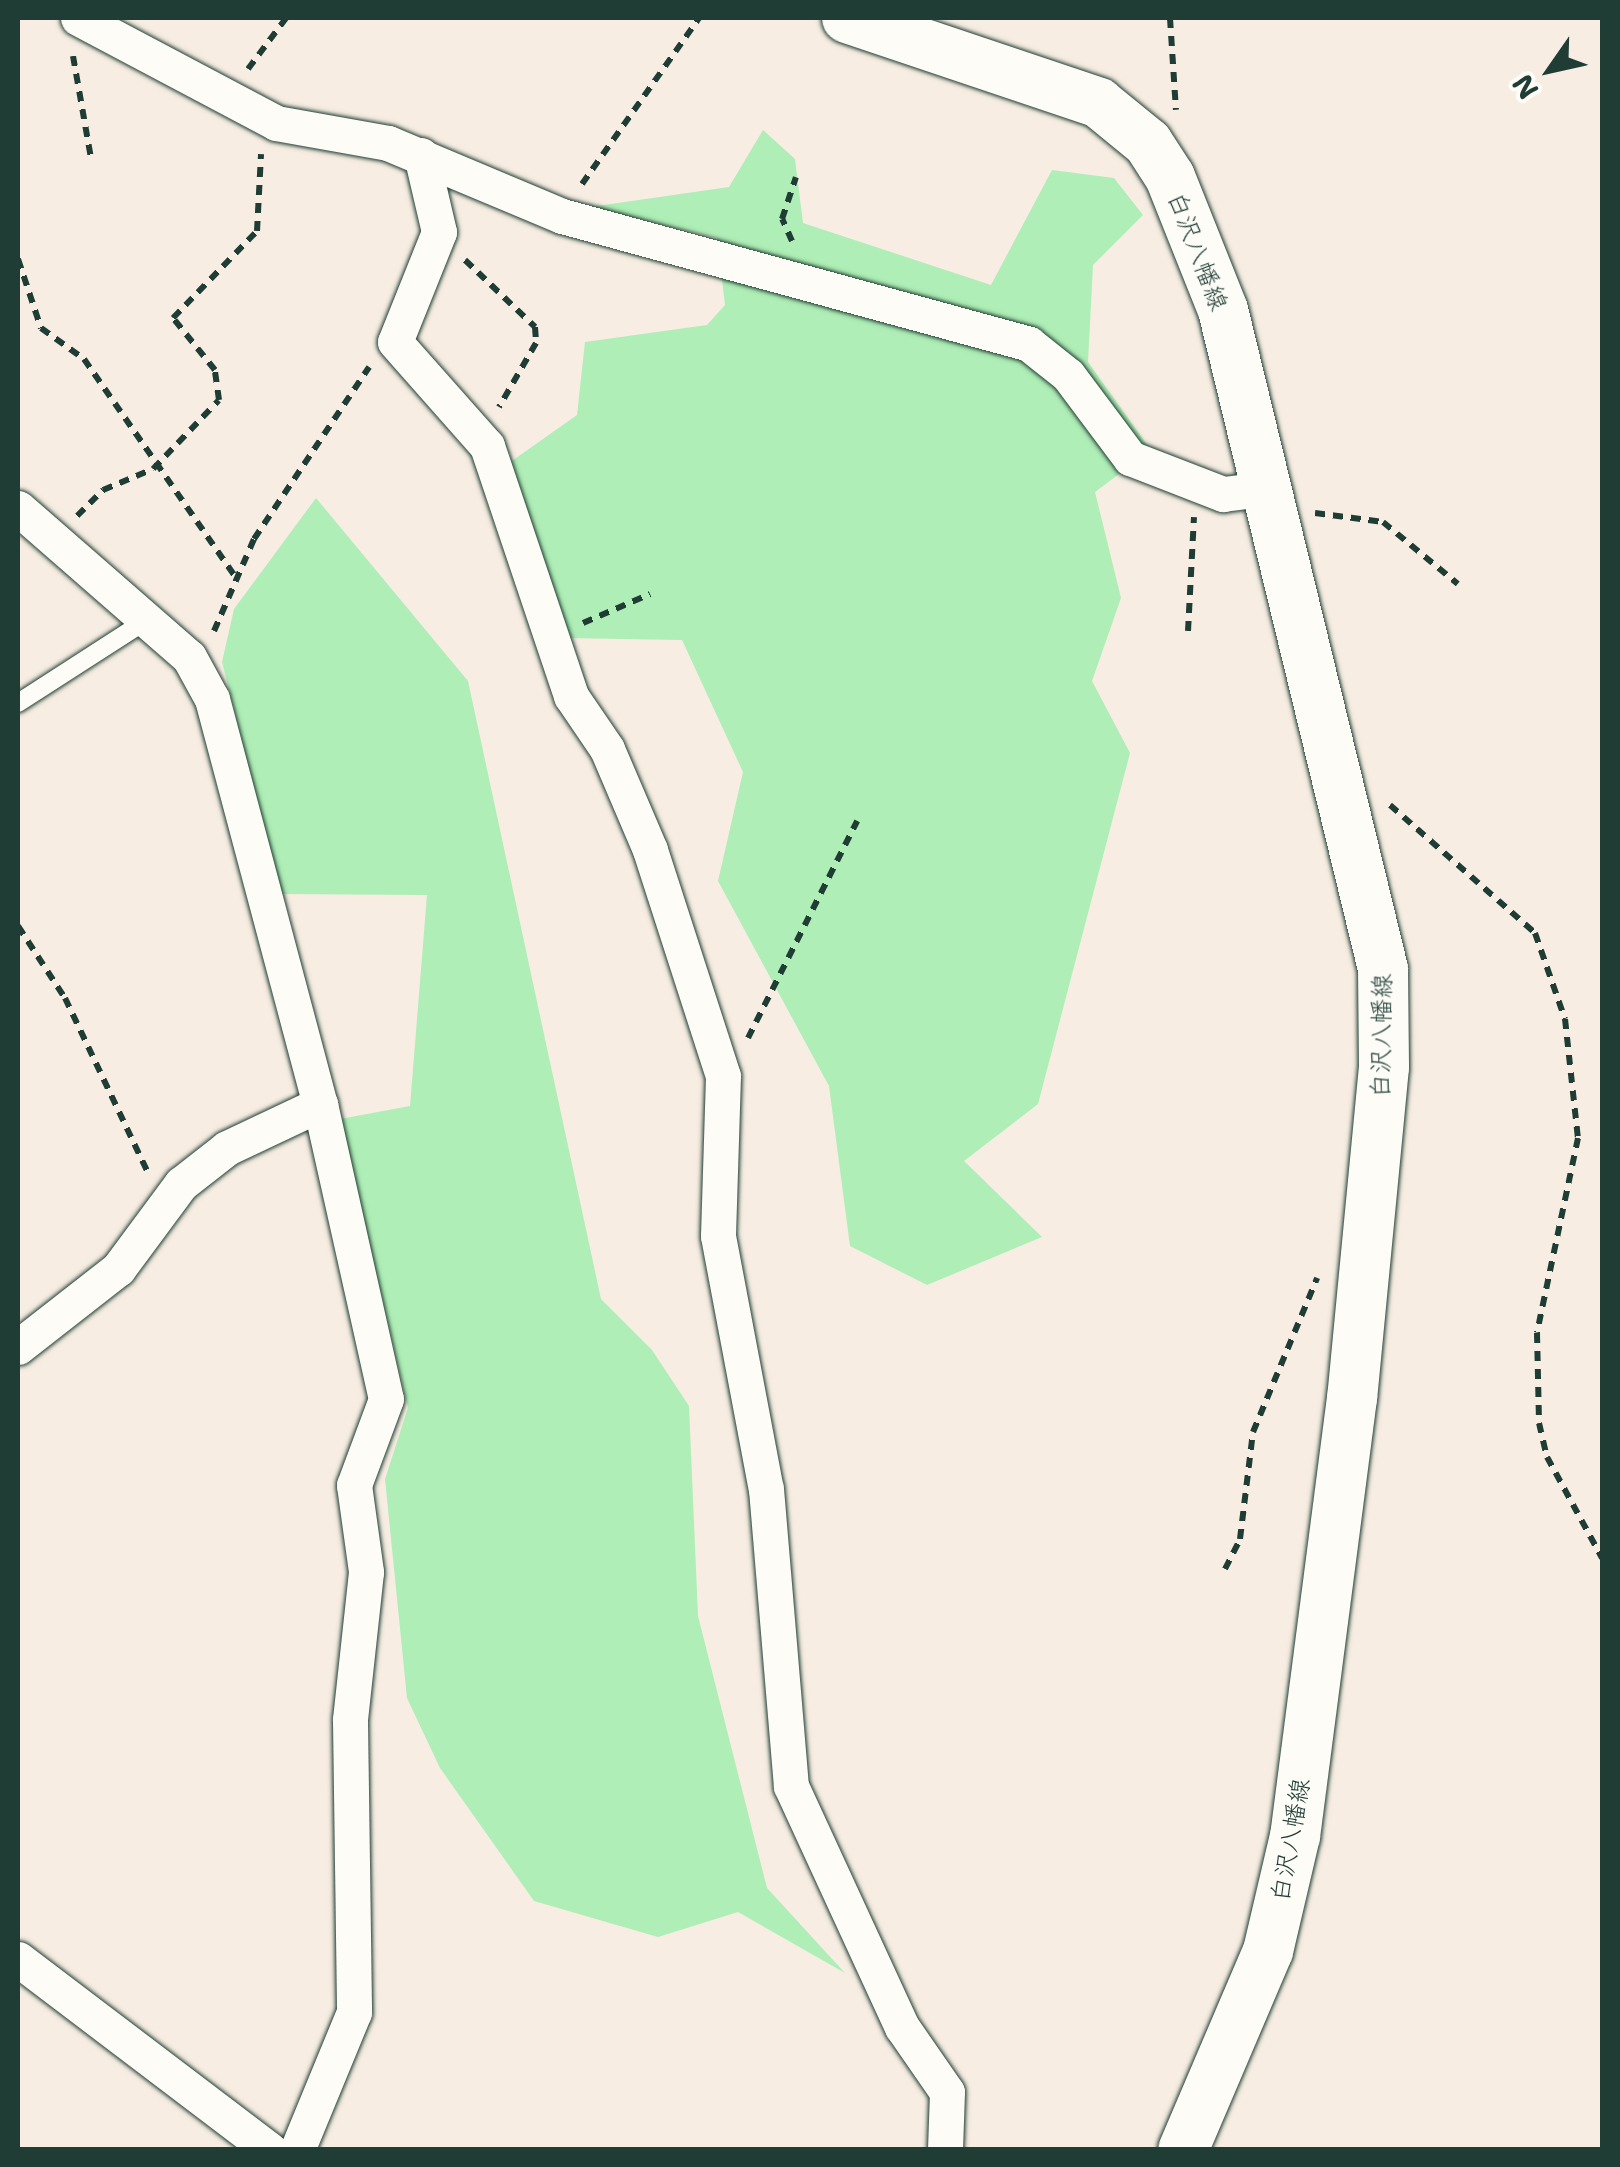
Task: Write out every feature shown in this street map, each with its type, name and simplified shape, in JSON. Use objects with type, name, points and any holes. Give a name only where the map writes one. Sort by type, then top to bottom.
[{"type":"main road","name":"白沢八幡線","points":[[847,18],[1099,103],[1148,143],[1205,254],[1383,969],[1384,1067],[1352,1398],[1295,1836],[1268,1951],[1183,2150]]},
{"type":"street","points":[[74,31],[264,118],[421,156],[572,219],[1028,344],[1068,375],[1130,458],[1202,488],[1269,504]]},
{"type":"street","points":[[421,156],[438,232],[395,342],[479,436],[555,640],[570,696],[607,749],[650,850],[723,1076],[718,1236],[766,1489],[791,1786],[902,2027],[947,2092],[945,2150]]},
{"type":"street","points":[[18,508],[193,665],[212,699],[320,1104],[386,1398],[354,1485],[366,1572],[350,1720],[354,2012],[297,2150]]},
{"type":"street","points":[[18,1347],[118,1269],[178,1196],[227,1148],[320,1104]]},
{"type":"street","points":[[18,1959],[270,2150]]},
{"type":"lane","points":[[18,704],[147,620]]},
{"type":"path","points":[[225,99],[286,18]]},
{"type":"path","points":[[572,219],[624,116],[699,18]]},
{"type":"path","points":[[1148,143],[1179,104],[1170,18]]},
{"type":"path","points":[[74,31],[91,158]]},
{"type":"path","points":[[55,540],[103,490],[154,465],[218,400],[215,370],[173,318],[256,231],[264,118]]},
{"type":"path","points":[[796,178],[784,229],[825,288]]},
{"type":"path","points":[[438,232],[535,328],[536,343],[479,436]]},
{"type":"path","points":[[18,259],[41,328],[84,359],[236,578]]},
{"type":"path","points":[[193,665],[236,578],[304,457],[395,342]]},
{"type":"path","points":[[1188,631],[1202,488]]},
{"type":"path","points":[[1269,504],[1366,516],[1458,584]]},
{"type":"path","points":[[555,640],[650,594]]},
{"type":"path","points":[[1340,784],[1368,786],[1536,934],[1548,966],[1576,1076],[1578,1138],[1537,1333],[1539,1423],[1547,1457],[1602,1558]]},
{"type":"path","points":[[723,1076],[805,936],[816,891],[857,822]]},
{"type":"path","points":[[18,926],[84,1033],[142,1165],[178,1196]]},
{"type":"path","points":[[1225,1568],[1240,1539],[1254,1432],[1326,1261]]},
{"type":"green space","points":[[763,130],[795,159],[803,223],[991,285],[1052,170],[1114,178],[1143,215],[1093,265],[1088,362],[1151,450],[1095,492],[1121,598],[1092,681],[1130,753],[1038,1104],[964,1161],[1042,1237],[927,1285],[850,1246],[829,1086],[718,881],[743,772],[682,640],[564,638],[509,463],[577,415],[585,342],[707,325],[725,305],[717,238],[590,207],[729,187]]},
{"type":"green space","points":[[316,498],[468,681],[601,1299],[652,1350],[689,1406],[698,1616],[767,1888],[845,1973],[738,1912],[658,1937],[534,1901],[440,1768],[407,1698],[385,1479],[408,1408],[340,1119],[410,1106],[427,895],[281,894],[222,662],[234,609]]}]
